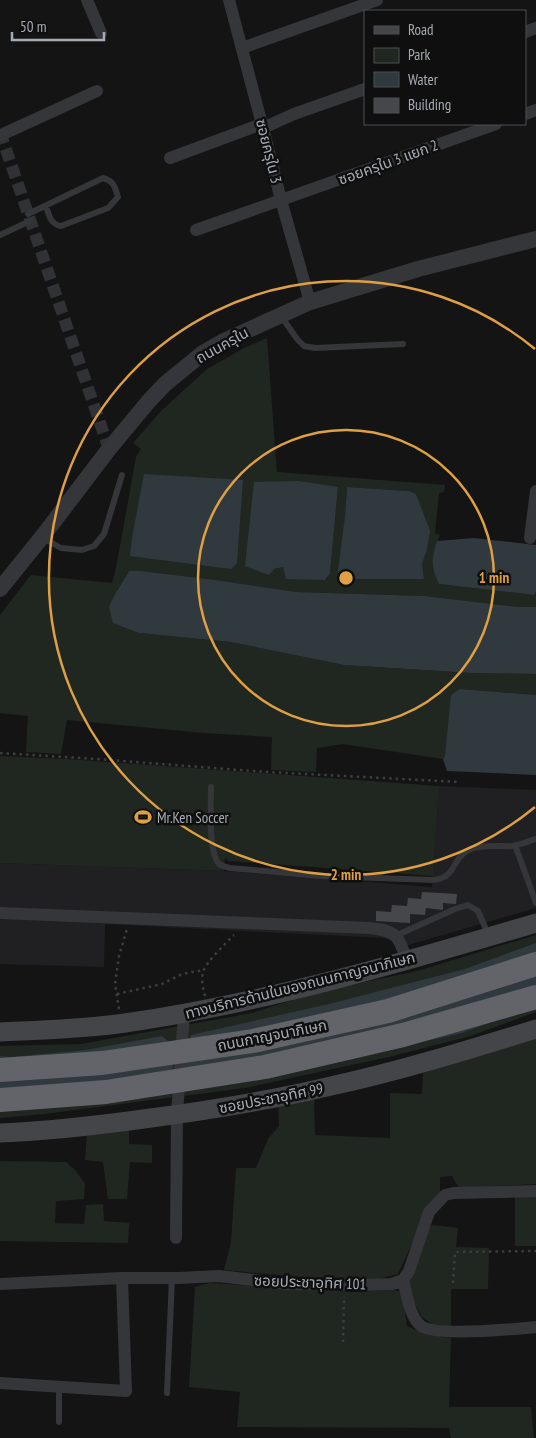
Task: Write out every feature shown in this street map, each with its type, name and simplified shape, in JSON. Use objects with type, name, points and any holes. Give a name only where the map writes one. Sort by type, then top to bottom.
[{"type":"highway","name":"ถนนกาญจนาภิเษก","points":[[0,1070],[102,1063],[253,1041],[388,1011],[536,964]]},
{"type":"highway","name":"ถนนกาญจนาภิเษก","points":[[0,1100],[106,1092],[265,1067],[403,1035],[536,996]]},
{"type":"main road","name":"ทางบริการด้านในของถนนกาญจนาภิเษก","points":[[0,1032],[122,1024],[251,1001],[407,961],[536,922]]},
{"type":"main road","name":"ซอยประชาอุทิศ 99","points":[[0,1133],[70,1128],[243,1104],[330,1087],[416,1065],[536,1029]]},
{"type":"street","points":[[87,0],[101,33]]},
{"type":"street","name":"ซอยครุใน 3","points":[[229,0],[281,200],[310,302]]},
{"type":"street","points":[[242,48],[377,0]]},
{"type":"street","points":[[170,158],[364,89]]},
{"type":"street","points":[[1,135],[97,91]]},
{"type":"street","name":"ซอยครุใน 3 แยก 2","points":[[196,230],[493,125]]},
{"type":"street","name":"ถนนครุใน","points":[[0,589],[148,402],[203,353],[224,341],[310,302],[418,269],[536,239]]},
{"type":"street","points":[[530,538],[536,491]]},
{"type":"street","points":[[0,913],[370,928],[390,931],[402,946],[407,961]]},
{"type":"street","points":[[176,1238],[177,1114],[184,1014]]},
{"type":"street","points":[[536,1191],[445,1195],[429,1212],[409,1271],[403,1280],[413,1315],[420,1325],[428,1330],[472,1332],[536,1327]]},
{"type":"street","name":"ซอยประชาอุทิศ 101","points":[[0,1284],[122,1278],[219,1276],[287,1284],[392,1284],[403,1280]]},
{"type":"street","points":[[0,1383],[126,1391],[122,1278]]},
{"type":"lane","points":[[0,236],[46,206],[103,178],[114,184],[118,197],[108,208],[61,226],[56,225],[51,220],[46,206]]},
{"type":"lane","points":[[280,316],[297,340],[304,346],[315,348],[403,344]]},
{"type":"lane","points":[[42,537],[61,548],[82,550],[94,546],[104,534],[122,475]]},
{"type":"lane","points":[[211,787],[212,843],[215,858],[220,865],[230,868],[321,876],[434,880],[443,879],[449,875],[464,853],[473,847],[515,845],[536,839]]},
{"type":"lane","points":[[515,845],[536,903]]},
{"type":"lane","points":[[395,936],[468,905],[478,911],[489,936]]},
{"type":"lane","points":[[167,1393],[172,1278]]},
{"type":"lane","points":[[59,1386],[59,1422]]},
{"type":"path","points":[[0,753],[267,772],[460,782]]},
{"type":"path","points":[[122,1024],[115,984],[119,956],[130,918]]},
{"type":"path","points":[[207,1009],[202,982],[204,970],[224,944],[233,936],[239,922]]},
{"type":"path","points":[[117,994],[162,984],[182,974],[204,970]]},
{"type":"path","points":[[453,1283],[455,1252],[536,1251]]},
{"type":"path","points":[[343,1342],[344,1285]]},
{"type":"shaded area","points":[[439,786],[536,790],[536,908],[405,946],[384,938],[105,924],[104,967],[0,964],[0,863],[224,871],[432,887]]},
{"type":"green space","points":[[267,338],[277,472],[445,485],[444,492],[439,493],[435,533],[440,535],[434,552],[439,584],[533,595],[536,592],[536,607],[518,607],[425,596],[297,592],[216,580],[129,571],[114,596],[139,633],[231,642],[344,665],[472,673],[536,674],[536,695],[460,689],[443,759],[343,744],[317,748],[316,772],[271,770],[272,737],[204,733],[67,720],[61,754],[26,752],[28,716],[0,713],[0,615],[31,575],[112,583],[136,457],[141,449],[133,443],[161,411],[207,369],[244,348]],"holes":[[[338,487],[330,574],[326,580],[284,567],[274,569]],[[347,487],[409,491],[416,494],[427,550],[422,564],[423,579],[345,516]]]},
{"type":"green space","points":[[0,756],[66,759],[439,786],[433,876],[229,861],[225,858],[224,871],[0,863]]},
{"type":"green space","points":[[536,935],[536,1012],[471,1036],[389,1057],[245,1088],[0,1118],[0,1046],[81,1044],[252,1013],[318,992],[417,971]]},
{"type":"green space","points":[[536,1039],[536,1184],[459,1188],[452,1176],[440,1177],[440,1196],[420,1226],[398,1274],[374,1280],[313,1278],[224,1270],[231,1243],[236,1168],[256,1168],[268,1139],[279,1126],[278,1099],[314,1096],[315,1135],[390,1138],[390,1093],[422,1094],[423,1073]]},
{"type":"green space","points":[[129,1127],[129,1144],[152,1145],[152,1163],[130,1162],[127,1199],[108,1199],[103,1162],[85,1160],[87,1134]]},
{"type":"green space","points":[[0,1161],[66,1162],[75,1170],[85,1184],[84,1199],[56,1201],[55,1223],[84,1224],[86,1205],[103,1204],[104,1221],[129,1223],[128,1243],[0,1241]]},
{"type":"green space","points":[[515,1194],[536,1195],[536,1246],[515,1246]]},
{"type":"green space","points":[[433,1225],[458,1228],[456,1247],[489,1248],[488,1289],[451,1289],[451,1327],[436,1327],[422,1317],[414,1302],[409,1283],[427,1229]]},
{"type":"green space","points":[[210,1283],[354,1292],[394,1290],[402,1292],[407,1326],[425,1334],[451,1338],[449,1407],[531,1407],[534,1438],[451,1438],[449,1428],[237,1427],[240,1392],[189,1387],[195,1287]]},
{"type":"water","points":[[144,474],[243,480],[237,563],[231,569],[130,556]]},
{"type":"water","points":[[298,481],[338,487],[330,574],[325,580],[286,579],[283,567],[274,569],[269,575],[245,566],[254,482]]},
{"type":"water","points":[[347,487],[409,491],[416,494],[430,531],[427,550],[422,564],[424,579],[337,579]]},
{"type":"water","points":[[474,538],[536,545],[536,592],[534,595],[439,584],[434,573],[433,563],[437,541]]},
{"type":"water","points":[[129,571],[216,580],[297,592],[425,596],[518,607],[536,607],[536,674],[472,673],[344,665],[231,642],[139,633],[113,623],[109,607]]},
{"type":"water","points":[[460,689],[536,695],[536,775],[447,771],[443,759],[445,756],[451,695]]},
{"type":"water","points":[[536,943],[536,1005],[462,1033],[254,1079],[193,1089],[185,1062],[191,1035],[329,1004],[465,969]]},
{"type":"water","points":[[162,1036],[170,1043],[173,1065],[171,1089],[0,1110],[0,1056],[10,1057],[86,1050]]},
{"type":"building","points":[[422,892],[457,894],[456,904],[443,903],[443,910],[426,908],[425,915],[410,914],[410,923],[376,921],[376,911],[391,912],[392,905],[407,906],[408,898],[421,899]]},
{"type":"tunnel","points":[[0,132],[109,449]]},
{"type":"place","name":"Mr.Ken Soccer","points":[[143,817]]}]
